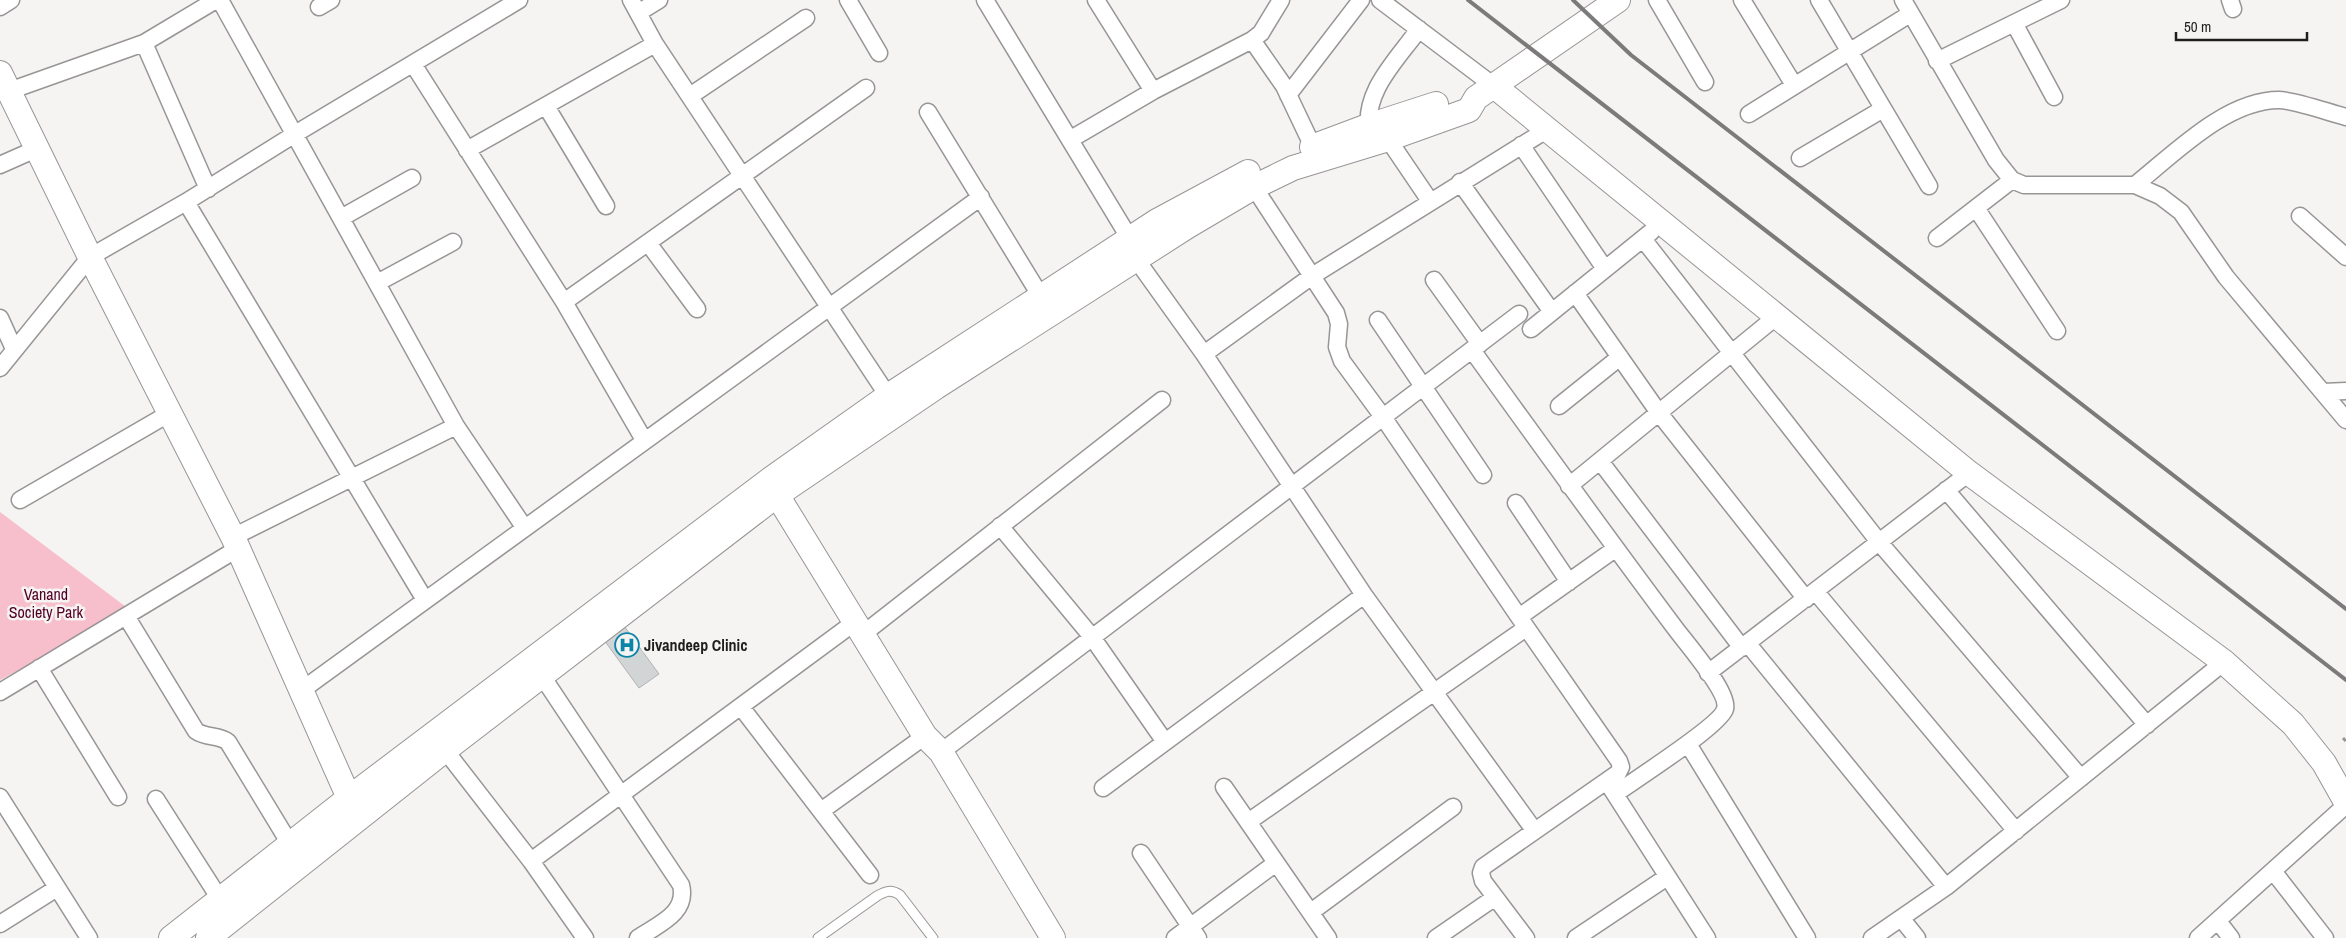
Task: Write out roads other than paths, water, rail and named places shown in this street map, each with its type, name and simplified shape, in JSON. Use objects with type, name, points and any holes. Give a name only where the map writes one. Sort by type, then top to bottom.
[{"type":"street","points":[[0,7],[11,0]]},
{"type":"street","points":[[355,807],[235,543],[90,257],[4,82],[144,44],[218,0],[295,134],[456,426],[524,527]]},
{"type":"street","points":[[0,368],[90,257],[208,189],[295,134],[520,0]]},
{"type":"street","points":[[660,0],[635,6],[656,44],[894,404]]},
{"type":"street","points":[[848,0],[879,54]]},
{"type":"street","points":[[985,0],[1071,140],[1130,247],[1204,354],[1364,595],[1432,692],[1534,830]]},
{"type":"street","points":[[1071,140],[1153,92],[1252,40],[1261,33],[1281,0]]},
{"type":"street","points":[[1288,95],[1360,0]]},
{"type":"street","points":[[1380,0],[1419,29],[1485,92],[1548,129],[1969,473],[2224,662],[2293,724],[2324,763],[2346,804],[2198,938]]},
{"type":"street","points":[[1657,0],[1705,82]]},
{"type":"street","points":[[1742,0],[1794,85]]},
{"type":"street","points":[[1819,0],[1929,186]]},
{"type":"street","points":[[1937,61],[2061,0]]},
{"type":"street","points":[[1103,2],[1153,92]]},
{"type":"street","points":[[171,938],[227,909],[355,807],[773,488],[894,404],[1046,305],[1130,247],[1157,221],[1250,180],[1293,168],[1376,136],[1462,95],[1485,92],[1615,2]]},
{"type":"street","points":[[1748,114],[1849,51],[1906,7],[1996,160],[2012,180],[2024,185],[2135,185],[2160,196],[2181,212],[2226,277],[2346,420]]},
{"type":"street","points":[[690,96],[806,18]]},
{"type":"street","points":[[2014,23],[2054,98]]},
{"type":"street","points":[[1419,29],[1376,90],[1368,110],[1376,136],[1430,201]]},
{"type":"street","points":[[1252,40],[1276,73],[1313,147]]},
{"type":"street","points":[[144,44],[208,189]]},
{"type":"street","points":[[467,150],[656,44]]},
{"type":"street","points":[[413,64],[564,302],[644,440]]},
{"type":"street","points":[[564,302],[866,88]]},
{"type":"street","points":[[2135,185],[2210,126],[2233,112],[2254,104],[2280,100],[2346,117]]},
{"type":"street","points":[[546,106],[606,206]]},
{"type":"street","points":[[1800,158],[1883,109]]},
{"type":"street","points":[[928,112],[1046,305]]},
{"type":"street","points":[[1204,354],[1312,276],[1460,182],[1548,129]]},
{"type":"street","points":[[1250,180],[1265,163],[1313,147],[1376,136]]},
{"type":"street","points":[[1521,145],[1605,269]]},
{"type":"street","points":[[0,166],[36,149]]},
{"type":"street","points":[[341,218],[412,178]]},
{"type":"street","points":[[1250,180],[1336,313],[1339,324],[1338,354],[1619,761],[1621,767],[1610,787]]},
{"type":"street","points":[[1937,238],[2012,180]]},
{"type":"street","points":[[1460,182],[1552,312]]},
{"type":"street","points":[[302,690],[981,197]]},
{"type":"street","points":[[186,202],[425,600]]},
{"type":"street","points":[[1976,208],[2056,331]]},
{"type":"street","points":[[2300,216],[2346,257]]},
{"type":"street","points":[[1531,329],[1663,222]]},
{"type":"street","points":[[1643,239],[1879,542],[2081,778]]},
{"type":"street","points":[[377,283],[453,242]]},
{"type":"street","points":[[648,243],[698,309]]},
{"type":"street","points":[[1434,280],[1476,347],[1569,486],[1724,695],[1726,708],[1723,714],[1688,744],[1534,830],[1483,867],[1481,874],[1483,881],[1526,938]]},
{"type":"street","points":[[1575,293],[1659,413],[1811,595],[2016,831]]},
{"type":"street","points":[[821,810],[933,744],[1092,637],[1519,314]]},
{"type":"street","points":[[1569,486],[1777,316]]},
{"type":"street","points":[[0,318],[14,349]]},
{"type":"street","points":[[1378,320],[1483,475]]},
{"type":"street","points":[[1559,406],[1620,357]]},
{"type":"street","points":[[2323,392],[2346,391]]},
{"type":"street","points":[[531,861],[741,707],[859,628],[1000,526],[1162,400]]},
{"type":"street","points":[[20,500],[170,413]]},
{"type":"street","points":[[0,692],[126,616],[235,543],[351,478],[456,426]]},
{"type":"street","points":[[1600,461],[1745,646],[1946,887]]},
{"type":"street","points":[[1708,673],[1969,473]]},
{"type":"street","points":[[773,488],[933,744],[1048,934]]},
{"type":"street","points":[[1946,490],[2147,725]]},
{"type":"street","points":[[1516,502],[1569,582]]},
{"type":"street","points":[[1000,526],[1092,637],[1165,742]]},
{"type":"street","points":[[1248,822],[1432,692],[1522,623],[1569,582],[1615,549]]},
{"type":"street","points":[[1103,788],[1364,595]]},
{"type":"street","points":[[208,938],[227,909],[290,844],[355,807],[445,750],[542,676],[630,596]]},
{"type":"street","points":[[126,616],[196,731],[202,736],[224,739],[228,742],[290,844]]},
{"type":"street","points":[[1872,938],[1946,887],[2224,662]]},
{"type":"street","points":[[39,668],[118,797]]},
{"type":"street","points":[[542,676],[682,885],[683,902],[676,912],[638,938]]},
{"type":"street","points":[[741,707],[870,875]]},
{"type":"street","points":[[1688,744],[1807,938]]},
{"type":"street","points":[[445,750],[531,861],[585,938]]},
{"type":"street","points":[[1224,787],[1328,938]]},
{"type":"street","points":[[1610,787],[1707,938]]},
{"type":"street","points":[[0,797],[89,938]]},
{"type":"street","points":[[156,799],[227,909]]},
{"type":"street","points":[[1311,912],[1453,807]]},
{"type":"street","points":[[1141,853],[1194,932]]},
{"type":"street","points":[[1175,938],[1194,932],[1276,863]]},
{"type":"street","points":[[2273,871],[2325,938]]},
{"type":"street","points":[[1576,938],[1667,877]]},
{"type":"street","points":[[0,924],[57,888]]},
{"type":"street","points":[[1436,938],[1494,898]]},
{"type":"street","points":[[1901,918],[1917,938]]},
{"type":"street","points":[[2218,921],[2231,938]]},
{"type":"lane","points":[[818,938],[877,896],[888,891],[895,891],[933,938]]},
{"type":"railway","points":[[1468,0],[2346,680]]},
{"type":"railway","points":[[1573,0],[1631,55],[2346,609]]},
{"type":"place","name":"Jivandeep Clinic","points":[[627,645]]},
{"type":"park label","name":"Vanand Society Park","points":[[46,603]]}]
